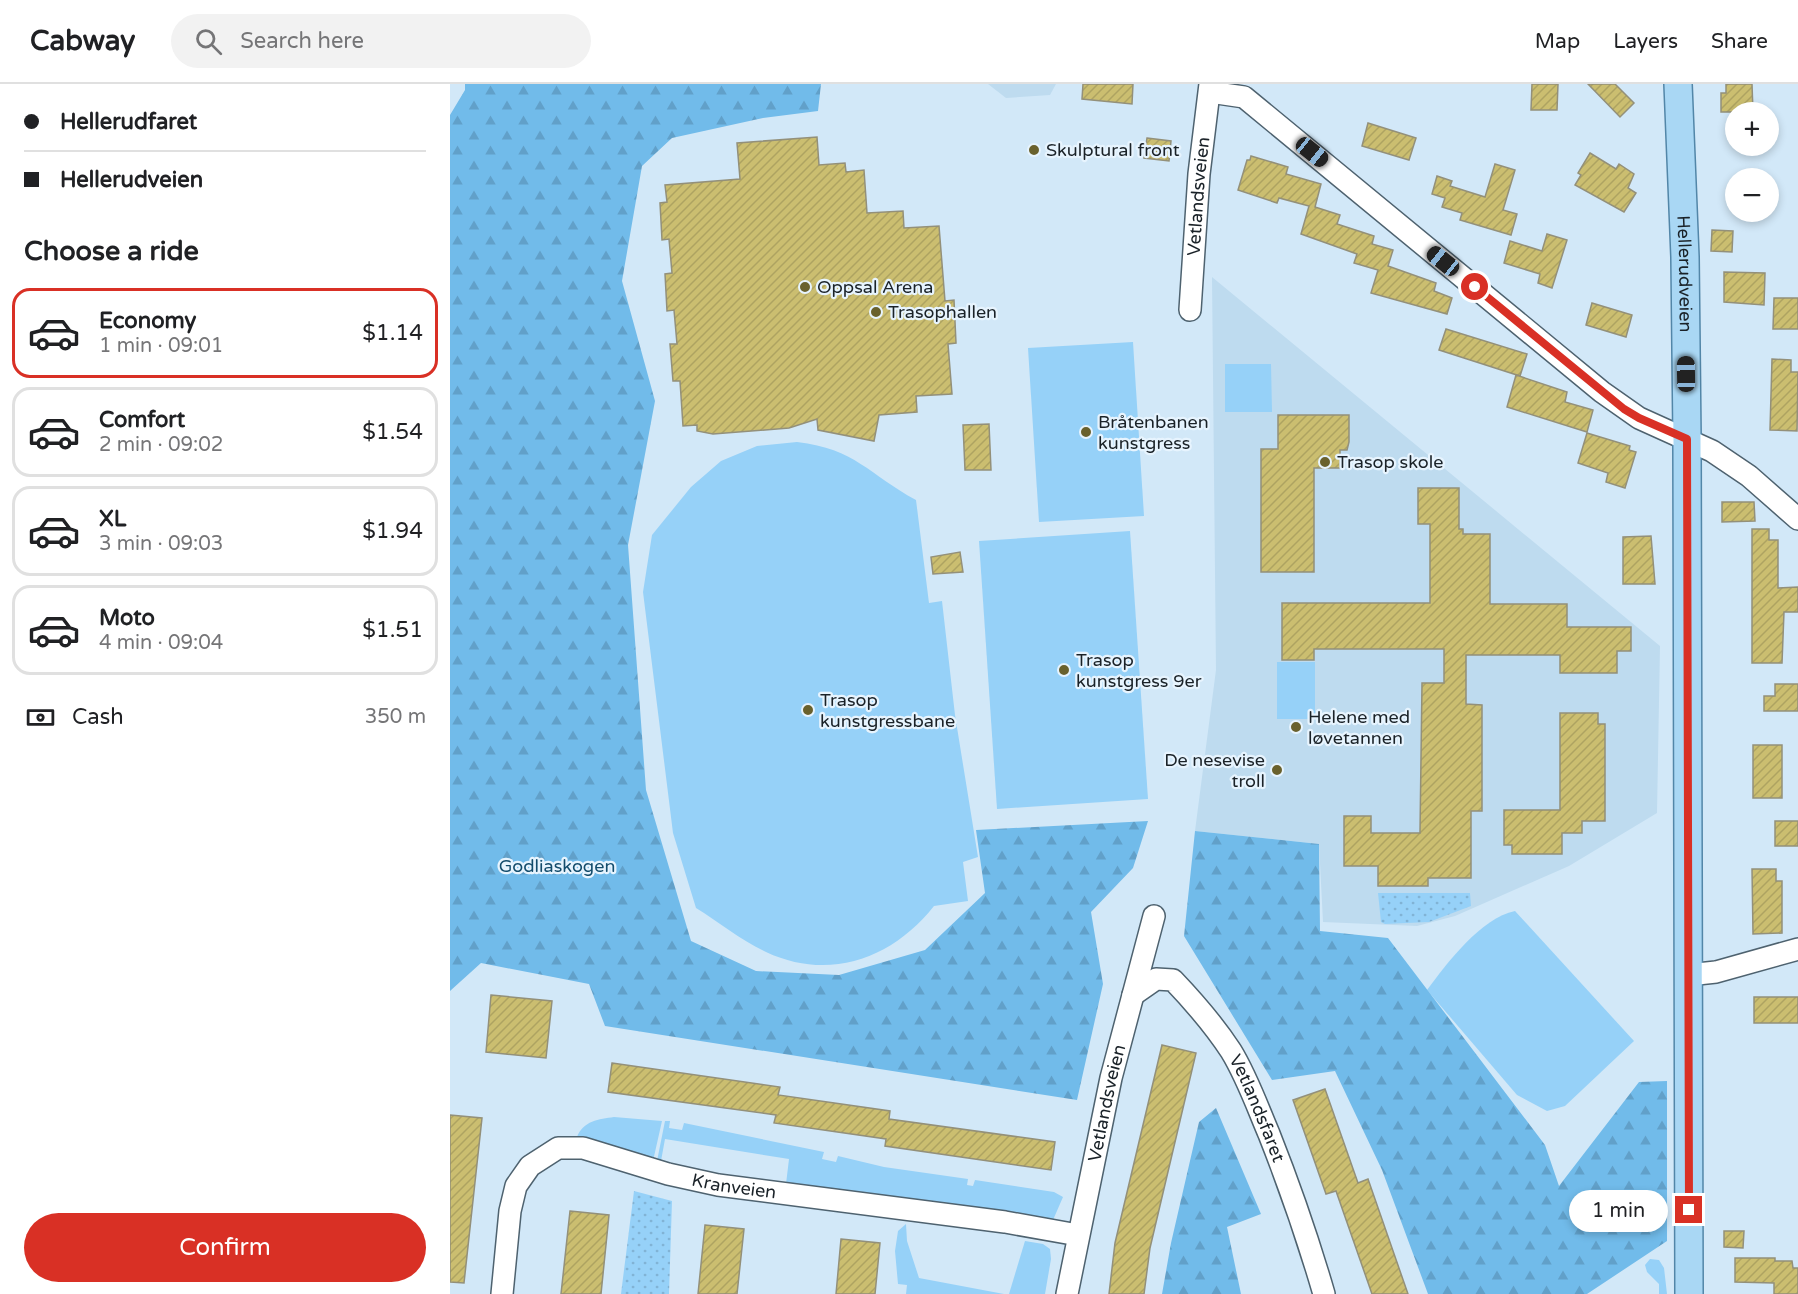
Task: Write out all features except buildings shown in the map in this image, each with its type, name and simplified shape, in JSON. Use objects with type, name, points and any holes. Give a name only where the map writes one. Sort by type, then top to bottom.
[{"type":"main road","name":"Hellerudveien","points":[[1678,84],[1683,182],[1687,439],[1689,1294]]},
{"type":"street","points":[[1210,88],[1244,97],[1602,392],[1639,418],[1712,451],[1749,476],[1798,519]]},
{"type":"street","name":"Vetlandsveien","points":[[1190,310],[1199,174],[1210,88]]},
{"type":"street","name":"Vetlandsveien","points":[[1067,1294],[1111,1078],[1154,916]]},
{"type":"street","points":[[1688,975],[1716,972],[1798,950]]},
{"type":"street","name":"Vetlandsfaret","points":[[1133,994],[1156,980],[1173,980],[1197,1004],[1230,1050],[1252,1092],[1303,1224],[1323,1294]]},
{"type":"street","name":"Kranveien","points":[[502,1294],[510,1211],[516,1186],[530,1166],[558,1148],[583,1148],[668,1174],[718,1185],[1005,1222],[1078,1235]]},
{"type":"shaded area","points":[[988,84],[1056,84],[1050,95],[1006,98]]},
{"type":"shaded area","name":"Trasop skole","points":[[1212,277],[1660,646],[1657,813],[1569,866],[1455,916],[1417,926],[1323,922],[1319,844],[1195,831],[1216,670]]},
{"type":"shaded area","name":"Bråtenbanen kunstgress","points":[[1133,342],[1144,516],[1039,522],[1028,348]]},
{"type":"shaded area","points":[[1225,364],[1271,364],[1272,412],[1225,412]]},
{"type":"shaded area","points":[[797,442],[834,450],[861,464],[916,500],[929,603],[942,601],[955,715],[978,857],[963,862],[968,901],[934,906],[918,924],[880,951],[859,960],[836,964],[813,965],[790,961],[766,952],[696,908],[673,833],[643,592],[652,535],[691,487],[721,461],[757,446]]},
{"type":"shaded area","name":"Trasop kunstgress 9er","points":[[1130,531],[1148,799],[997,809],[979,541]]},
{"type":"shaded area","points":[[1277,662],[1315,662],[1315,719],[1277,719]]},
{"type":"shaded area","points":[[1378,893],[1470,893],[1471,906],[1429,922],[1385,924],[1381,922]]},
{"type":"shaded area","points":[[1515,911],[1634,1041],[1565,1106],[1547,1111],[1517,1095],[1427,990],[1477,932],[1502,915]]},
{"type":"shaded area","points":[[614,1117],[662,1121],[653,1161],[577,1137],[587,1124]]},
{"type":"shaded area","points":[[665,1121],[670,1121],[669,1128],[682,1130],[684,1123],[824,1152],[822,1159],[836,1162],[838,1156],[884,1167],[968,1179],[967,1185],[973,1186],[975,1180],[1054,1192],[1063,1197],[1053,1220],[786,1184],[789,1159],[665,1139],[661,1161],[657,1161]]},
{"type":"shaded area","points":[[634,1191],[672,1201],[669,1294],[621,1294]]},
{"type":"shaded area","points":[[906,1224],[907,1241],[919,1278],[1004,1294],[906,1294],[907,1285],[898,1284],[895,1251],[898,1231]]},
{"type":"shaded area","points":[[1025,1241],[1043,1244],[1050,1249],[1051,1259],[1045,1294],[1009,1294]]},
{"type":"shaded area","points":[[1650,1259],[1659,1260],[1664,1268],[1667,1294],[1659,1294],[1659,1284],[1647,1272],[1645,1265]]},
{"type":"green space","name":"Godliaskogen","points":[[465,84],[821,84],[818,111],[763,118],[672,138],[642,166],[622,281],[655,401],[628,545],[646,790],[691,941],[756,971],[839,975],[925,950],[985,893],[976,830],[1148,821],[1133,868],[1091,912],[1103,984],[1077,1100],[605,1026],[589,984],[481,963],[450,991],[450,115],[465,90]]},
{"type":"green space","points":[[1195,831],[1319,844],[1320,931],[1388,938],[1545,1145],[1559,1186],[1639,1082],[1667,1081],[1667,1241],[1587,1294],[1428,1294],[1382,1170],[1335,1071],[1272,1080],[1184,936]]},
{"type":"green space","points":[[1216,1108],[1261,1214],[1227,1227],[1241,1294],[1162,1294],[1171,1243],[1199,1122]]},
{"type":"place","name":"Skulptural front","points":[[1034,150]]},
{"type":"place","name":"Oppsal Arena","points":[[805,287]]},
{"type":"place","name":"Trasophallen","points":[[876,312]]},
{"type":"place","name":"Bråtenbanen kunstgress","points":[[1086,432]]},
{"type":"place","name":"Trasop skole","points":[[1325,462]]},
{"type":"place","name":"Trasop kunstgress 9er","points":[[1064,670]]},
{"type":"place","name":"Trasop kunstgressbane","points":[[808,710]]},
{"type":"place","name":"Helene med løvetannen","points":[[1296,727]]},
{"type":"place","name":"De nesevise troll","points":[[1277,770]]},
{"type":"route","points":[[1475,287],[1624,409],[1687,439],[1689,1210]]}]
